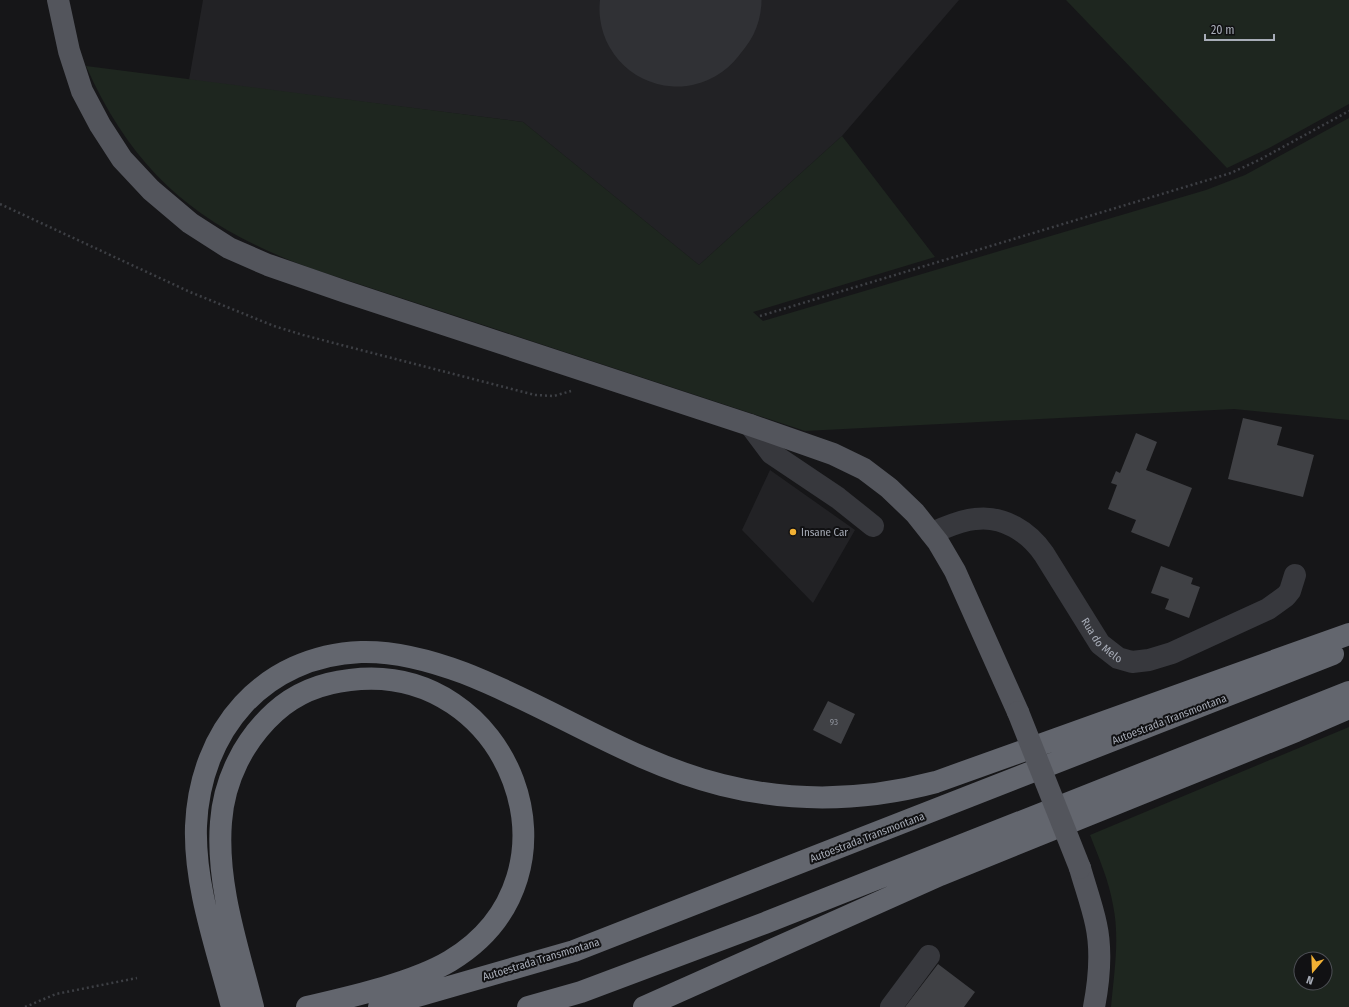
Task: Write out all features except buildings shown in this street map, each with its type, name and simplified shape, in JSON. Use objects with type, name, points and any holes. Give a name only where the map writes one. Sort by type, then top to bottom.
[{"type":"highway","points":[[232,1007],[201,887],[196,826],[201,790],[215,746],[236,712],[265,684],[281,673],[301,664],[340,654],[362,652],[407,656],[463,673],[541,708],[641,757],[691,776],[720,785],[772,795],[830,799],[884,794],[936,782],[1349,634]]},
{"type":"highway","name":"Autoestrada Transmontana","points":[[379,1007],[574,951],[1349,648]]},
{"type":"highway","points":[[253,1007],[226,898],[221,856],[221,820],[223,802],[242,752],[266,720],[279,708],[306,691],[341,681],[362,678],[379,679],[413,685],[434,694],[464,712],[481,727],[505,761],[518,793],[523,821],[523,851],[518,874],[511,895],[491,928],[475,943],[450,961],[411,978],[315,1005]]},
{"type":"highway","points":[[528,1007],[581,992],[765,923],[1349,692]]},
{"type":"highway","points":[[644,1007],[940,875],[1296,732],[1349,708]]},
{"type":"main road","points":[[58,0],[69,51],[82,91],[100,125],[122,159],[151,190],[190,223],[229,248],[268,264],[750,424],[833,454],[864,469],[889,488],[915,513],[931,533],[955,571],[1018,712],[1080,868],[1096,925],[1099,958],[1098,987],[1094,1007]]},
{"type":"street","points":[[750,424],[764,446],[771,453],[838,498],[873,526]]},
{"type":"street","name":"Rua do Melo","points":[[931,533],[976,518],[1001,521],[1022,531],[1044,554],[1100,644],[1118,658],[1132,662],[1149,660],[1172,653],[1268,610],[1286,596],[1290,590],[1295,575]]},
{"type":"street","points":[[891,1007],[929,956]]},
{"type":"path","points":[[760,316],[1231,173],[1259,160],[1349,111]]},
{"type":"path","points":[[0,204],[199,296],[274,326],[303,335],[542,396],[554,396],[572,390],[599,375]]},
{"type":"path","points":[[25,1007],[56,994],[137,978]]},
{"type":"shaded area","points":[[203,0],[959,0],[842,136],[699,265],[523,122],[189,80]]},
{"type":"shaded area","points":[[1066,0],[1349,0],[1349,104],[1269,148],[1227,168]]},
{"type":"shaded area","points":[[86,66],[523,122],[699,265],[842,136],[935,257],[753,312],[763,321],[1206,190],[1245,175],[1349,118],[1349,420],[1234,409],[805,431],[313,269],[273,253],[238,236],[205,216],[176,194],[150,168],[127,138],[105,105]]},
{"type":"shaded area","points":[[770,470],[855,530],[813,603],[742,530]]},
{"type":"shaded area","points":[[1349,727],[1349,1007],[1111,1007],[1116,956],[1116,930],[1111,896],[1090,835]]},
{"type":"runway","points":[[677,9],[684,0]]},
{"type":"place","name":"Insane Car","points":[[793,532]]}]
